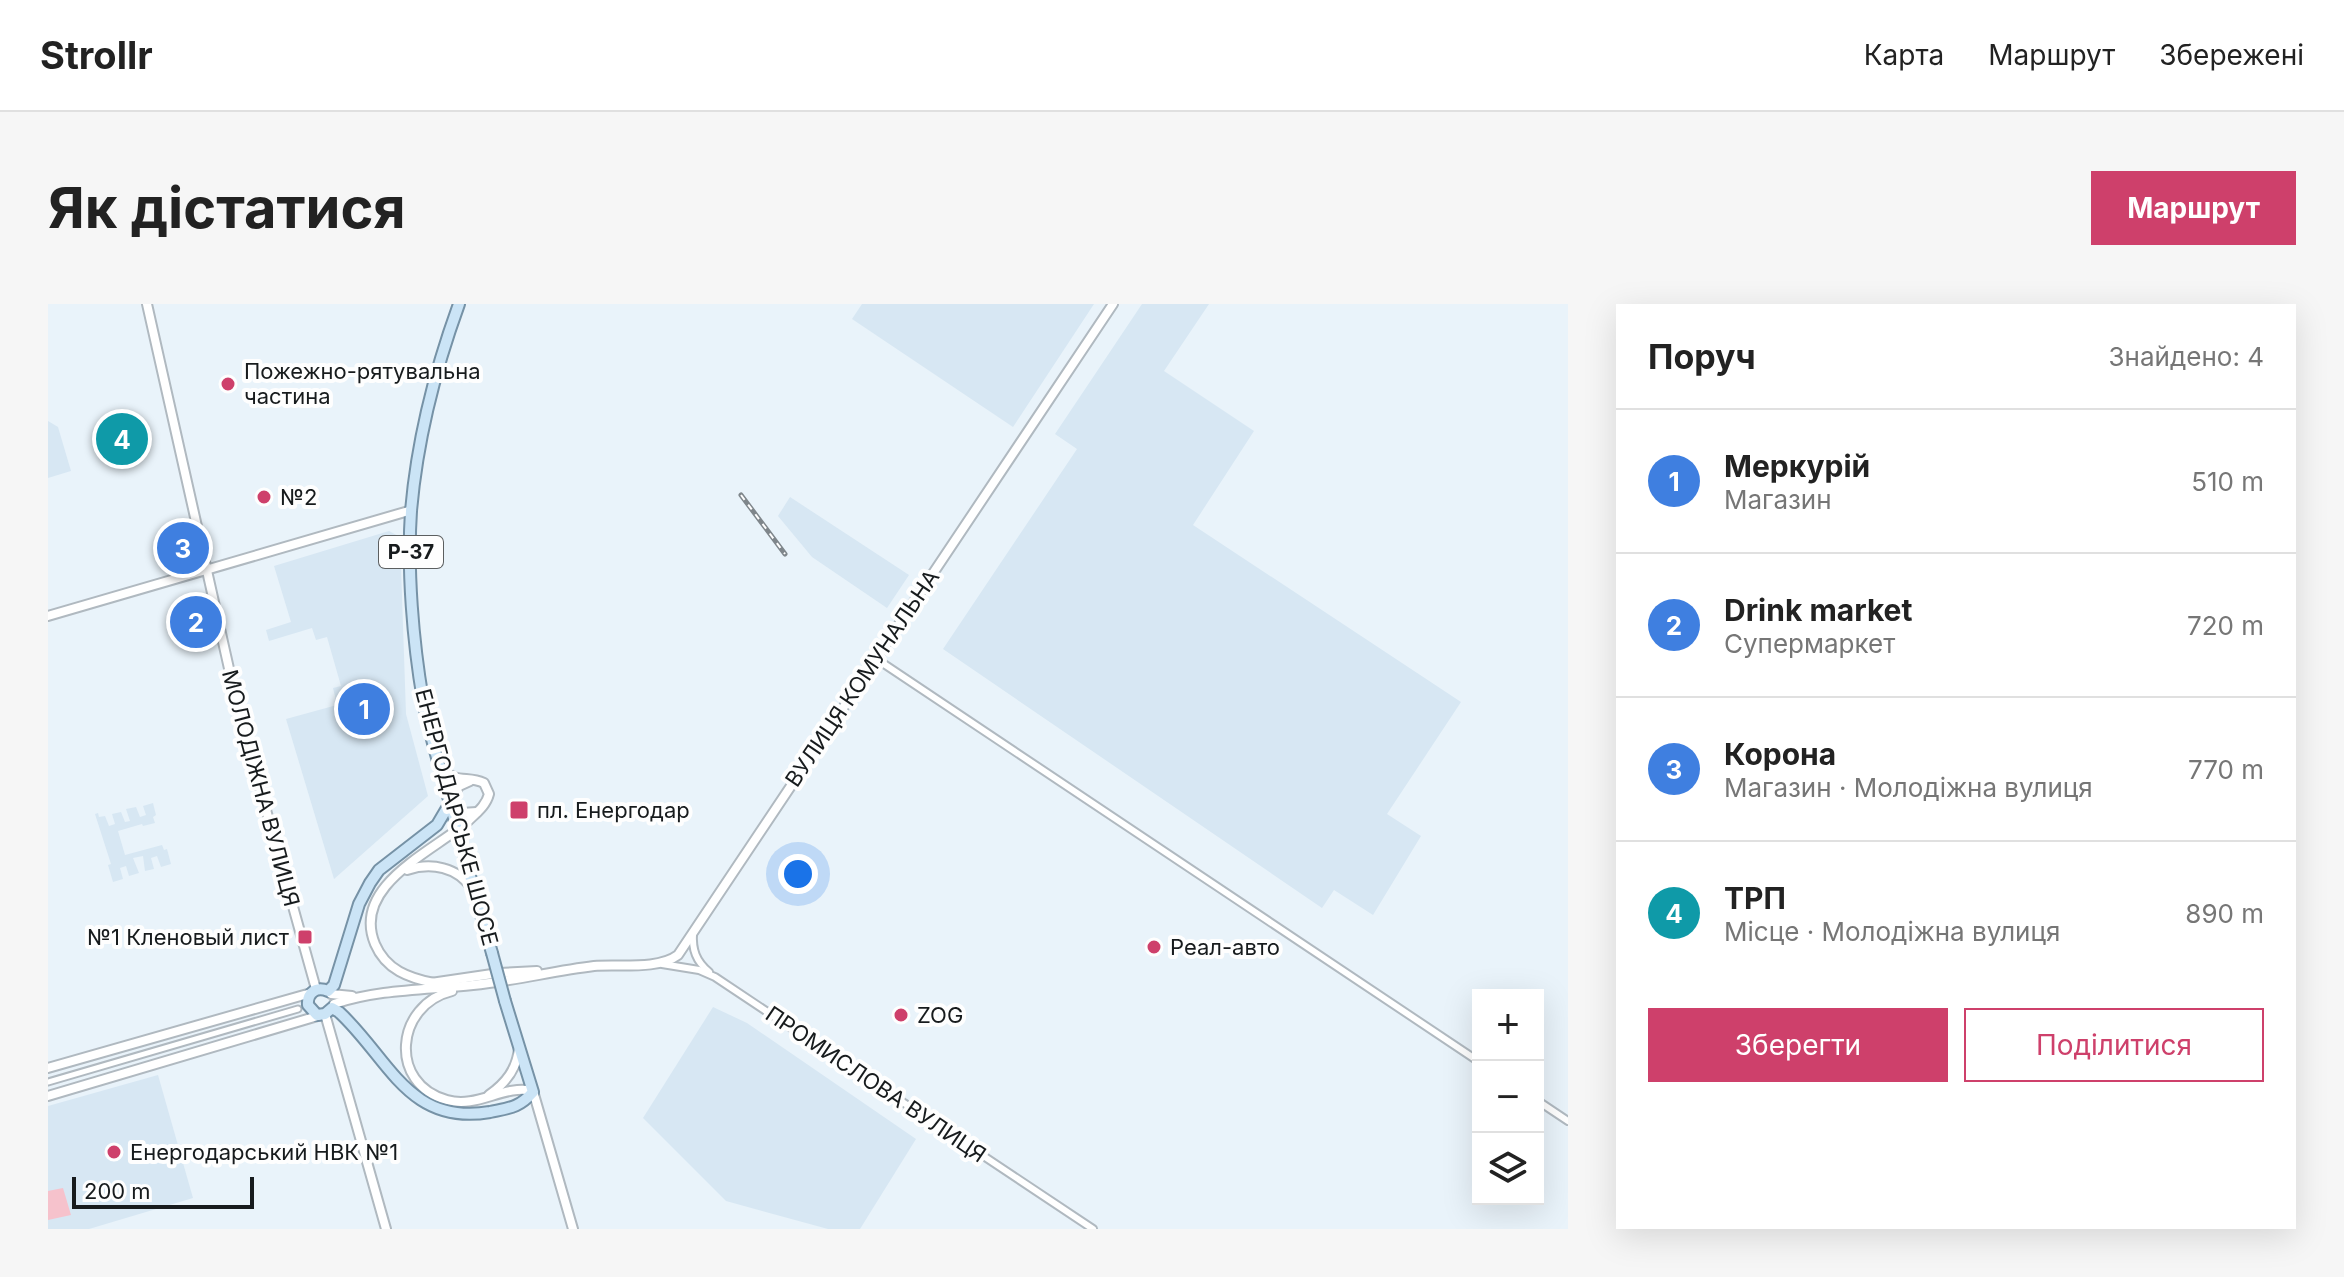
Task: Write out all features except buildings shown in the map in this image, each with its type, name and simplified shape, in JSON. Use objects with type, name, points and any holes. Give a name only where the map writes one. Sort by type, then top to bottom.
[{"type":"main road","name":"ЕНЕРГОДАРСЬКЕ ШОСЕ","points":[[459,304],[427,412],[412,510],[412,594],[418,665],[438,763],[533,1092]]},
{"type":"main road","points":[[450,803],[442,820],[384,866],[370,883],[359,904],[334,985],[325,1001],[350,1023],[408,1091],[431,1107],[462,1114],[514,1107],[533,1092]]},
{"type":"street","name":"МОЛОДІЖНА ВУЛИЦЯ","points":[[147,304],[242,727],[325,1001],[386,1229]]},
{"type":"street","name":"ВУЛИЦЯ КОМУНАЛЬНА","points":[[562,970],[667,962],[678,955],[1113,304]]},
{"type":"street","points":[[48,616],[412,510]]},
{"type":"street","points":[[875,658],[1472,1057]]},
{"type":"street","points":[[434,983],[409,977],[394,969],[376,945],[371,919],[378,896],[386,885],[485,805],[489,794],[484,783],[459,780],[438,763]]},
{"type":"street","points":[[471,780],[459,786],[450,803],[461,813],[477,812]]},
{"type":"street","points":[[433,828],[441,842]]},
{"type":"street","points":[[399,874],[417,867],[443,868],[463,878],[474,893]]},
{"type":"street","points":[[693,932],[693,948],[697,958],[715,977]]},
{"type":"street","name":"ПРОМИСЛОВА ВУЛИЦЯ","points":[[651,964],[689,968],[715,977],[1093,1229]]},
{"type":"street","points":[[387,992],[396,981],[394,969]]},
{"type":"street","points":[[387,992],[509,972],[562,970]]},
{"type":"street","points":[[533,1092],[524,1090],[454,1102],[440,1098],[428,1091],[411,1070],[405,1048],[407,1032],[412,1019],[424,1005],[442,994],[562,970]]},
{"type":"street","points":[[48,1068],[325,1001],[387,992],[476,985]]},
{"type":"street","points":[[48,1096],[325,1001]]},
{"type":"street","points":[[48,1082],[298,1009]]},
{"type":"street","points":[[479,1100],[494,1092],[509,1077],[516,1065],[519,1047]]},
{"type":"street","name":"ЕНЕРГОДАРСЬКЕ ШОСЕ","points":[[533,1092],[573,1229]]},
{"type":"street","points":[[507,1093],[514,1107],[530,1110],[541,1118]]},
{"type":"street","points":[[1544,1105],[1568,1121]]},
{"type":"shaded area","points":[[862,304],[1094,304],[1013,427],[852,319]]},
{"type":"shaded area","points":[[1142,304],[1209,304],[1164,371],[1254,431],[1193,525],[1461,702],[1387,814],[1421,836],[1373,915],[1334,890],[1322,908],[943,649],[1077,449],[1055,434]]},
{"type":"shaded area","points":[[48,421],[58,427],[71,471],[48,478]]},
{"type":"shaded area","points":[[790,497],[909,575],[887,608],[812,557],[778,516]]},
{"type":"shaded area","points":[[389,531],[400,537],[406,714],[428,796],[334,879],[286,719],[337,705],[333,688],[341,686],[327,637],[316,640],[312,628],[269,641],[266,630],[291,622],[274,566]]},
{"type":"shaded area","points":[[153,803],[155,823],[118,831],[125,855],[162,845],[164,850],[167,849],[171,864],[161,867],[157,856],[151,858],[154,869],[145,871],[143,856],[133,858],[139,873],[129,876],[126,866],[120,868],[123,879],[113,882],[108,865],[111,864],[95,814],[105,816],[109,826],[115,824],[112,814],[121,812],[125,822],[130,821],[126,809],[136,807],[140,817],[146,815],[143,806]]},
{"type":"shaded area","points":[[713,1007],[747,1023],[916,1139],[860,1229],[828,1229],[726,1201],[643,1118]]},
{"type":"shaded area","name":"Енергодарський НВК №1","points":[[158,1075],[193,1198],[89,1229],[48,1229],[48,1106]]},
{"type":"shaded area","points":[[63,1188],[71,1215],[48,1220],[48,1191]]},
{"type":"railway","points":[[741,495],[785,554]]},
{"type":"place","name":"Пожежно-рятувальна частина","points":[[228,384]]},
{"type":"place","name":"ТРП","points":[[122,439]]},
{"type":"place","name":"№2","points":[[264,497]]},
{"type":"place","name":"Корона","points":[[183,548]]},
{"type":"place","name":"Drink market","points":[[196,622]]},
{"type":"place","name":"Меркурій","points":[[364,709]]},
{"type":"place","name":"пл. Енергодар","points":[[519,810]]},
{"type":"place","name":"№1 Кленовый лист","points":[[305,937]]},
{"type":"place","name":"Реал-авто","points":[[1154,947]]},
{"type":"place","name":"ZOG","points":[[901,1015]]},
{"type":"place","name":"Енергодарський НВК №1","points":[[114,1152]]}]
